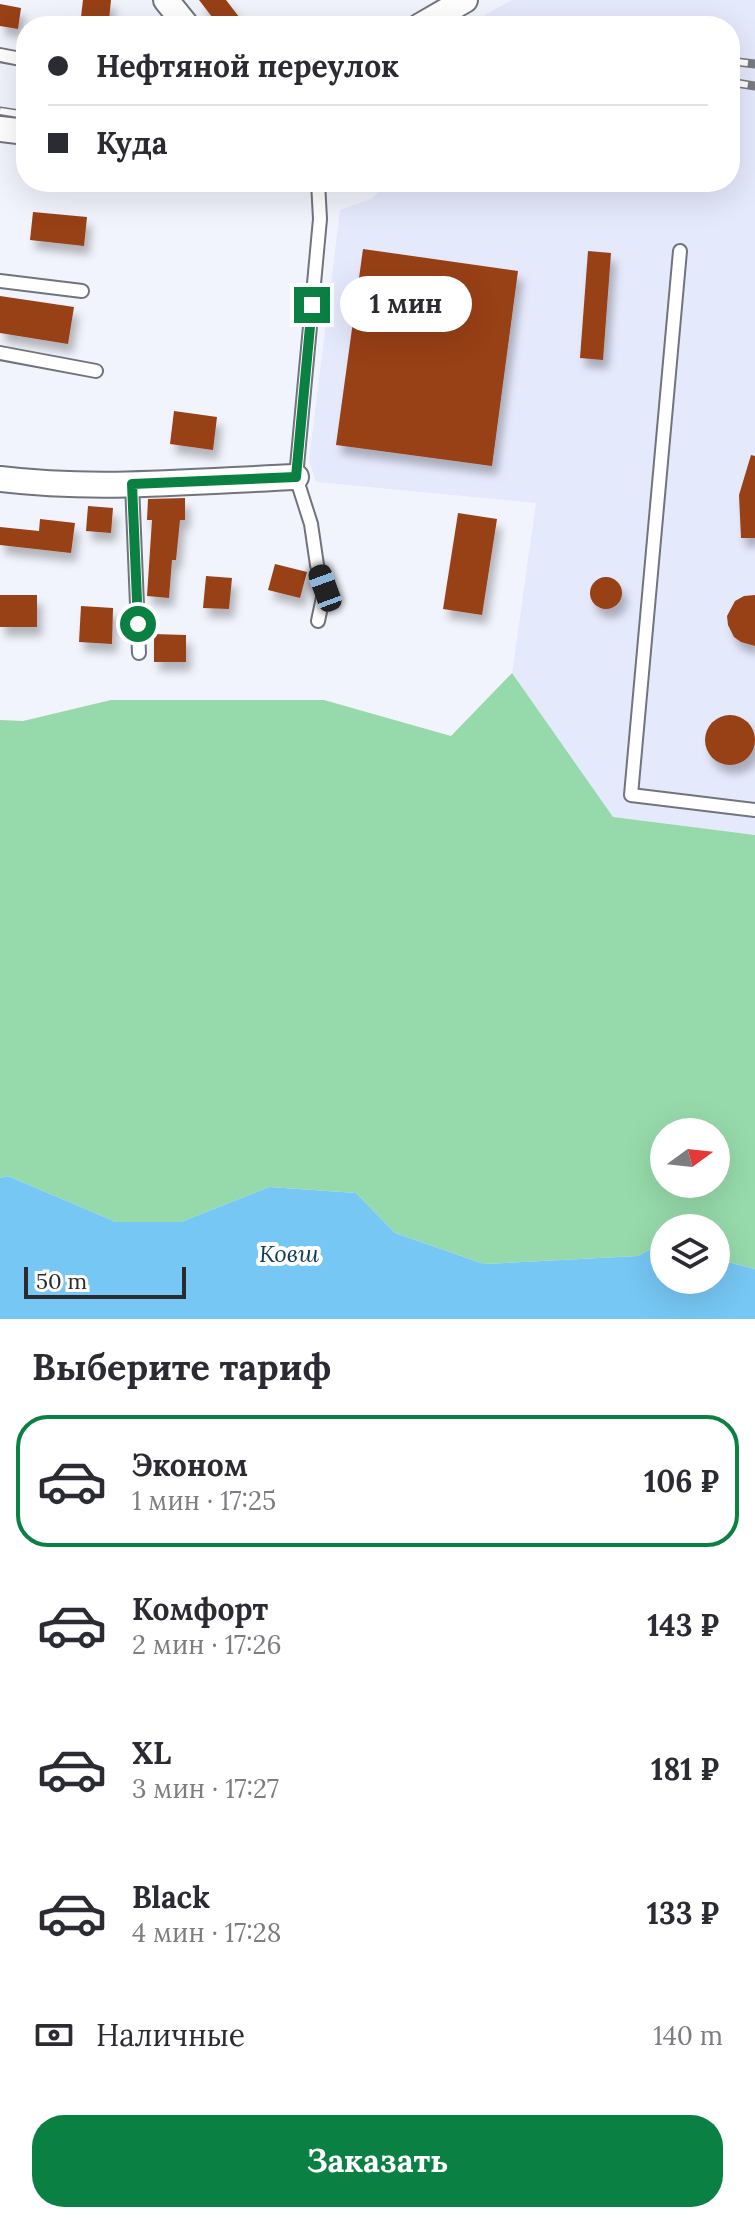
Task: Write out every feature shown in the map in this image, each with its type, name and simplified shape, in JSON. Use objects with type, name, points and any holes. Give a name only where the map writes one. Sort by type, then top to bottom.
[{"type":"street","points":[[166,0],[179,16]]},
{"type":"street","points":[[437,16],[465,0]]},
{"type":"street","points":[[0,479],[132,484],[296,477]]},
{"type":"lane","points":[[318,621],[325,588],[317,565],[311,524],[296,477],[320,219],[319,192]]},
{"type":"lane","points":[[680,251],[631,795],[755,810]]},
{"type":"lane","points":[[0,281],[82,291]]},
{"type":"lane","points":[[0,353],[96,371]]},
{"type":"lane","points":[[132,484],[139,653]]},
{"type":"shaded area","points":[[512,0],[755,0],[755,835],[613,818],[512,673],[536,503],[316,482],[309,460],[340,210],[371,199],[378,192],[740,192],[740,16],[483,16]]},
{"type":"green space","points":[[512,673],[613,817],[755,835],[755,1269],[730,1263],[730,1214],[650,1214],[650,1250],[638,1256],[484,1264],[395,1233],[356,1193],[269,1187],[181,1222],[116,1222],[8,1176],[0,1178],[0,720],[23,721],[111,700],[324,700],[451,736]]},
{"type":"water","name":"Ковш","points":[[8,1176],[116,1222],[181,1222],[269,1187],[356,1193],[395,1233],[484,1264],[638,1256],[650,1250],[650,1294],[730,1294],[730,1263],[755,1269],[755,1319],[0,1319],[0,1178]]},
{"type":"building","points":[[83,0],[111,0],[109,16],[81,16]]},
{"type":"building","points":[[199,0],[226,0],[238,16],[211,16]]},
{"type":"building","points":[[0,4],[21,8],[20,16],[16,16],[16,29],[0,26]]},
{"type":"building","points":[[33,212],[87,217],[84,246],[30,240]]},
{"type":"building","points":[[363,249],[518,271],[492,466],[336,445]]},
{"type":"building","points":[[588,251],[611,253],[603,360],[580,358]]},
{"type":"building","points":[[0,296],[74,307],[68,344],[0,333]]},
{"type":"building","points":[[174,411],[217,417],[213,450],[170,444]]},
{"type":"building","points":[[751,455],[755,456],[755,538],[741,538],[739,495]]},
{"type":"building","points":[[185,498],[185,520],[180,520],[169,598],[147,596],[152,520],[147,520],[148,499]]},
{"type":"building","points":[[88,506],[113,508],[111,533],[86,531]]},
{"type":"building","points":[[458,513],[497,519],[482,615],[443,609]]},
{"type":"building","points":[[40,519],[75,523],[71,553],[0,545],[0,527],[39,531]]},
{"type":"building","points":[[275,564],[307,572],[300,598],[268,590]]},
{"type":"building","points":[[206,576],[232,578],[229,609],[203,608]]},
{"type":"building","points":[[606,577],[618,581],[622,593],[618,605],[606,609],[594,605],[590,593],[594,581]]},
{"type":"building","points":[[0,595],[37,595],[37,627],[0,627]]},
{"type":"building","points":[[755,595],[755,646],[734,637],[727,616],[735,601]]},
{"type":"building","points":[[81,606],[113,608],[112,644],[79,642]]},
{"type":"building","points":[[154,634],[186,635],[186,662],[154,662]]},
{"type":"building","points":[[730,715],[747,723],[755,740],[747,757],[730,765],[713,757],[705,740],[713,723]]},
{"type":"railway","points":[[740,62],[755,64]]},
{"type":"railway","points":[[740,84],[755,86]]},
{"type":"railway","points":[[0,111],[16,113]]},
{"type":"route","points":[[138,624],[132,484],[296,477],[312,305]]}]
